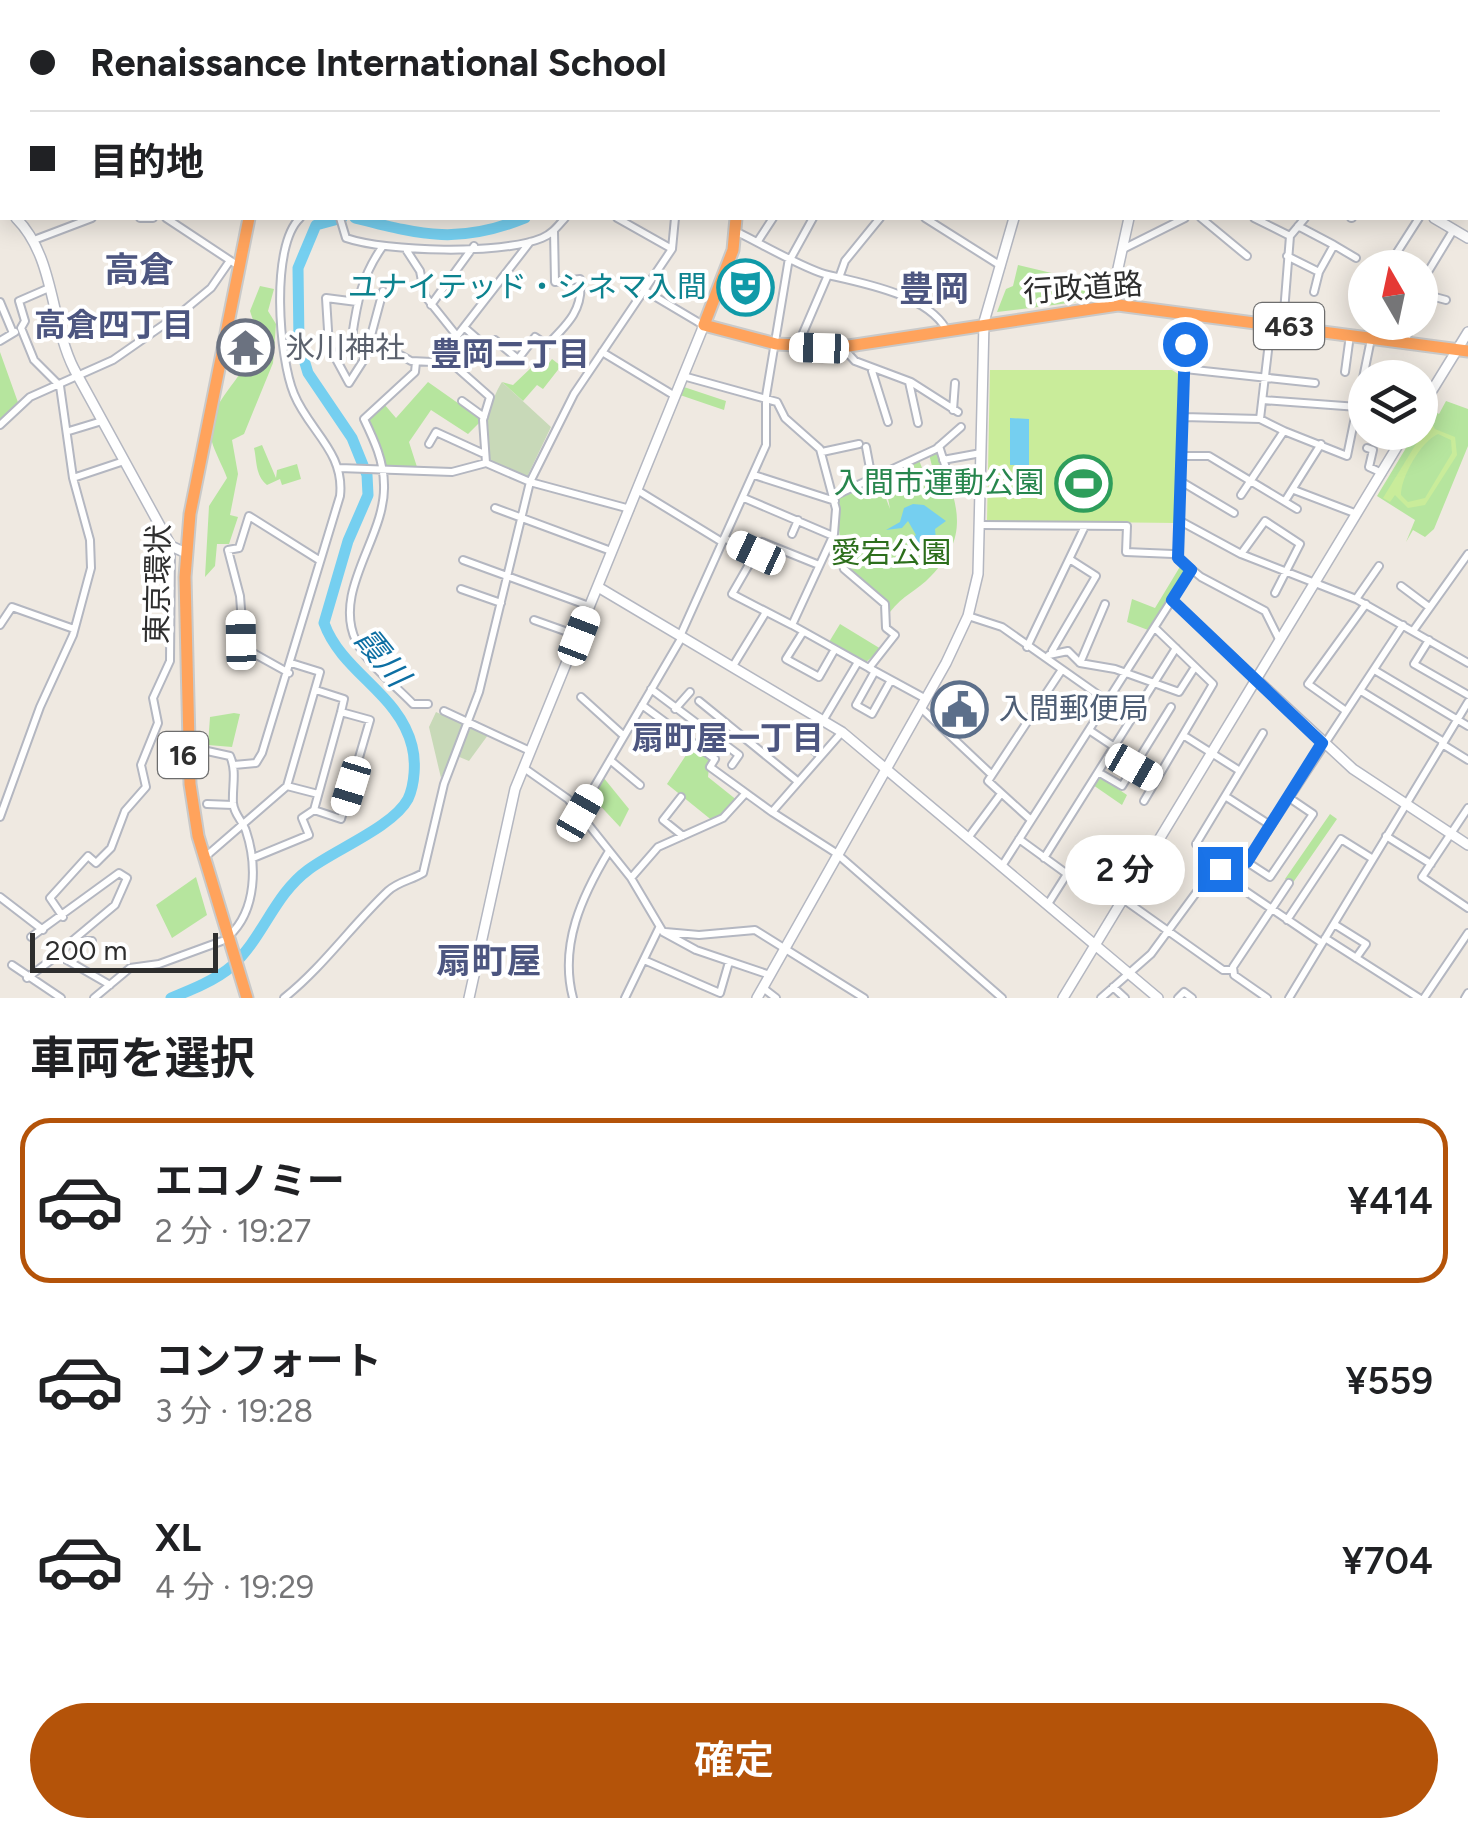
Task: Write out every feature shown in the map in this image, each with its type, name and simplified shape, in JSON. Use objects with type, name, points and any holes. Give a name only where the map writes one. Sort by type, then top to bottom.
[{"type":"highway","name":"東京環状","points":[[227,944],[197,861],[184,788],[179,551],[232,263],[245,220]]},
{"type":"highway","name":"東京環状","points":[[227,944],[203,859],[190,784],[179,551],[246,220]]},
{"type":"highway","points":[[704,325],[737,232],[736,220]]},
{"type":"highway","name":"行政道路","points":[[704,325],[776,344],[842,347],[1110,305],[1186,311],[1348,335]]},
{"type":"highway","name":"行政道路","points":[[1385,340],[1463,351]]},
{"type":"highway","name":"16","points":[[227,944],[244,998]]},
{"type":"street","points":[[23,220],[34,240],[61,338],[78,376],[179,551],[170,661],[154,698],[158,723],[142,765],[146,788],[125,811],[110,848],[96,862],[88,856],[50,898],[63,918]]},
{"type":"street","points":[[34,240],[87,220]]},
{"type":"street","points":[[0,426],[30,397],[113,360],[190,306],[232,263],[169,220]]},
{"type":"street","points":[[234,765],[248,765],[260,758],[340,496],[342,468],[298,405],[282,360],[281,251],[287,234],[298,220]]},
{"type":"street","points":[[341,220],[346,238],[407,251],[530,242],[554,231],[563,220]]},
{"type":"street","points":[[621,220],[672,249]]},
{"type":"street","points":[[284,998],[317,970],[350,926],[388,891],[423,873],[444,784],[469,722],[530,482],[558,420],[672,249],[676,220]]},
{"type":"street","points":[[758,241],[772,220]]},
{"type":"street","points":[[580,813],[682,635],[766,445],[766,396],[790,257],[812,220]]},
{"type":"street","points":[[840,275],[845,261],[878,220]]},
{"type":"street","points":[[928,220],[1002,267]]},
{"type":"street","points":[[757,998],[924,703],[968,616],[978,574],[981,525],[982,454],[978,419],[984,322],[1014,220]]},
{"type":"street","points":[[1110,305],[1130,220]]},
{"type":"street","points":[[1122,250],[1182,220]]},
{"type":"street","points":[[1203,220],[1246,256]]},
{"type":"street","points":[[1258,220],[1290,236]]},
{"type":"street","points":[[1260,418],[1290,236],[1303,220]]},
{"type":"street","points":[[1399,250],[1418,220]]},
{"type":"street","points":[[1438,220],[1468,238]]},
{"type":"street","points":[[1298,226],[1348,253]]},
{"type":"street","points":[[1438,255],[1454,229]]},
{"type":"street","points":[[465,328],[488,348],[495,340],[518,359],[535,337],[547,345],[571,322],[583,298],[580,279],[555,282],[554,231]]},
{"type":"street","points":[[737,232],[828,275],[840,275],[898,294],[946,329]]},
{"type":"street","points":[[453,362],[457,336],[530,242]]},
{"type":"street","points":[[1314,292],[1319,272],[1334,245]]},
{"type":"street","points":[[365,358],[352,337],[357,302],[364,272],[383,246]]},
{"type":"street","points":[[431,305],[474,246]]},
{"type":"street","points":[[407,251],[420,271],[431,305],[457,336]]},
{"type":"street","points":[[1288,256],[1319,272]]},
{"type":"street","points":[[797,347],[828,275]]},
{"type":"street","points":[[0,341],[17,331],[25,320],[19,300],[49,288]]},
{"type":"street","points":[[470,998],[523,767],[704,325],[644,290]]},
{"type":"street","points":[[357,302],[326,298],[329,346],[350,384],[365,358],[383,292]]},
{"type":"street","points":[[1438,298],[1446,300]]},
{"type":"street","points":[[0,302],[34,360],[58,384],[69,430],[73,478],[92,558],[74,629],[0,817]]},
{"type":"street","points":[[1178,558],[1186,311]]},
{"type":"street","points":[[1438,381],[1463,351],[1468,332]]},
{"type":"street","points":[[372,338],[416,362],[453,362],[490,396],[484,417],[482,454],[486,463]]},
{"type":"street","points":[[1345,372],[1349,340]]},
{"type":"street","points":[[842,347],[872,370],[908,381],[955,411],[955,383]]},
{"type":"street","points":[[602,352],[674,396]]},
{"type":"street","points":[[416,362],[415,372],[364,419],[385,488],[380,518],[349,606],[351,628],[368,659],[414,704],[428,704]]},
{"type":"street","points":[[872,370],[888,422]]},
{"type":"street","points":[[1184,370],[1315,383]]},
{"type":"street","points":[[683,376],[777,402],[784,418],[822,452],[834,499],[833,536],[844,569],[885,604],[886,628],[895,635],[872,670],[856,705],[872,714],[890,680]]},
{"type":"street","points":[[908,381],[918,423]]},
{"type":"street","points":[[1263,400],[1348,406]]},
{"type":"street","points":[[462,401],[484,417]]},
{"type":"street","points":[[1183,417],[1260,418],[1346,456],[1348,448]]},
{"type":"street","points":[[69,430],[102,422]]},
{"type":"street","points":[[754,475],[834,499],[939,446],[962,428]]},
{"type":"street","points":[[1241,496],[1284,431]]},
{"type":"street","points":[[429,444],[436,432],[482,454]]},
{"type":"street","points":[[1285,501],[1321,444]]},
{"type":"street","points":[[822,452],[863,445],[872,479]]},
{"type":"street","points":[[939,446],[952,487],[981,486]]},
{"type":"street","points":[[1373,450],[1369,466],[1382,473]]},
{"type":"street","points":[[1063,998],[1395,450]]},
{"type":"street","points":[[943,460],[982,454]]},
{"type":"street","points":[[1183,456],[1209,456],[1298,509]]},
{"type":"street","points":[[73,478],[124,460]]},
{"type":"street","points":[[342,468],[452,472],[486,463],[530,482],[630,509]]},
{"type":"street","points":[[385,488],[402,470]]},
{"type":"street","points":[[1182,482],[1234,513]]},
{"type":"street","points":[[637,490],[723,540],[756,553]]},
{"type":"street","points":[[1294,490],[1357,514]]},
{"type":"street","points":[[744,498],[833,536]]},
{"type":"street","points":[[495,508],[612,552]]},
{"type":"street","points":[[289,673],[244,648],[240,596],[228,550],[238,548],[249,516],[320,560]]},
{"type":"street","points":[[792,534],[798,520]]},
{"type":"street","points":[[1241,554],[1265,520],[1300,544],[1275,593]]},
{"type":"street","points":[[1182,522],[1241,554],[1356,599],[1468,663]]},
{"type":"street","points":[[981,525],[1127,526],[1126,552],[1173,554],[1191,570],[1265,611],[1280,641]]},
{"type":"street","points":[[1028,647],[1085,526]]},
{"type":"street","points":[[792,626],[833,536]]},
{"type":"street","points":[[819,565],[762,542],[732,594],[890,680],[924,703],[992,774]]},
{"type":"street","points":[[1413,631],[1468,555]]},
{"type":"street","points":[[463,560],[590,606]]},
{"type":"street","points":[[1048,658],[1096,576],[1071,560]]},
{"type":"street","points":[[1356,599],[1379,566]]},
{"type":"street","points":[[1002,866],[1191,570]]},
{"type":"street","points":[[1400,586],[1429,608]]},
{"type":"street","points":[[598,587],[824,718],[1158,998]]},
{"type":"street","points":[[460,589],[500,603]]},
{"type":"street","points":[[1172,600],[1322,743],[1405,806],[1468,845]]},
{"type":"street","points":[[1080,663],[1105,604]]},
{"type":"street","points":[[1346,710],[1308,684],[1366,604]]},
{"type":"street","points":[[0,625],[12,607],[74,629]]},
{"type":"street","points":[[733,666],[766,612]]},
{"type":"street","points":[[968,616],[1002,627],[1107,701]]},
{"type":"street","points":[[534,620],[579,636]]},
{"type":"street","points":[[1101,998],[1130,974],[1214,872],[1247,862],[1403,625]]},
{"type":"street","points":[[1144,801],[1213,684],[1154,628]]},
{"type":"street","points":[[803,632],[786,659],[805,672],[820,677],[835,650]]},
{"type":"street","points":[[1289,998],[1468,698],[1414,664],[1428,640]]},
{"type":"street","points":[[1044,858],[1176,648]]},
{"type":"street","points":[[1048,658],[1068,651],[1080,663],[1127,673],[1180,692],[1195,666]]},
{"type":"street","points":[[203,859],[287,786],[320,672],[291,662]]},
{"type":"street","points":[[824,718],[858,662]]},
{"type":"street","points":[[1376,670],[1468,726]]},
{"type":"street","points":[[1031,820],[989,785],[992,774],[1061,671]]},
{"type":"street","points":[[651,689],[739,755],[732,765]]},
{"type":"street","points":[[254,858],[308,835],[302,818],[314,810],[344,699],[316,690]]},
{"type":"street","points":[[1361,691],[1468,760]]},
{"type":"street","points":[[675,709],[690,692]]},
{"type":"street","points":[[581,697],[624,736]]},
{"type":"street","points":[[700,700],[796,780]]},
{"type":"street","points":[[642,704],[715,759],[710,767],[744,795],[839,856],[1002,998]]},
{"type":"street","points":[[1098,772],[1122,786],[1171,706]]},
{"type":"street","points":[[314,810],[341,818],[370,720],[341,712]]},
{"type":"street","points":[[444,712],[530,750]]},
{"type":"street","points":[[719,739],[730,725]]},
{"type":"street","points":[[1090,730],[1113,746]]},
{"type":"street","points":[[772,812],[796,780],[842,732]]},
{"type":"street","points":[[1196,844],[1263,733]]},
{"type":"street","points":[[1184,735],[1240,770]]},
{"type":"street","points":[[800,737],[819,755]]},
{"type":"street","points":[[94,998],[130,968],[153,966],[227,944],[234,932],[251,891],[254,858],[244,825],[233,806],[234,765],[230,756],[198,748]]},
{"type":"street","points":[[610,760],[640,784]]},
{"type":"street","points":[[523,767],[556,787],[580,813],[630,878],[661,930],[729,962],[770,975]]},
{"type":"street","points":[[1134,767],[1156,780]]},
{"type":"street","points":[[287,786],[318,794]]},
{"type":"street","points":[[630,878],[658,847],[726,816],[744,795]]},
{"type":"street","points":[[968,838],[1000,796]]},
{"type":"street","points":[[1225,796],[1270,825]]},
{"type":"street","points":[[681,797],[663,820],[684,836]]},
{"type":"street","points":[[1247,862],[1270,877],[1313,814],[1288,798]]},
{"type":"street","points":[[207,804],[233,806]]},
{"type":"street","points":[[1466,814],[1422,877],[1468,908]]},
{"type":"street","points":[[1386,836],[1430,864]]},
{"type":"street","points":[[1288,920],[1342,839],[1373,859]]},
{"type":"street","points":[[1019,840],[1067,874],[1122,900],[1223,970],[1232,970],[1267,998]]},
{"type":"street","points":[[573,998],[570,943],[586,887],[609,851]]},
{"type":"street","points":[[27,978],[115,904],[128,878],[119,873],[63,918],[31,937]]},
{"type":"street","points":[[1048,904],[1067,874]]},
{"type":"street","points":[[1232,970],[1288,883]]},
{"type":"street","points":[[1235,884],[1288,920],[1422,998],[1468,933]]},
{"type":"street","points":[[0,897],[43,930]]},
{"type":"street","points":[[1334,924],[1366,944],[1356,958]]},
{"type":"street","points":[[661,930],[699,935],[752,929],[864,998]]},
{"type":"street","points":[[625,998],[661,930]]},
{"type":"street","points":[[72,941],[92,941]]},
{"type":"street","points":[[58,955],[110,984]]},
{"type":"street","points":[[644,960],[720,993],[729,962]]},
{"type":"street","points":[[12,966],[62,998]]},
{"type":"street","points":[[1113,987],[1126,998]]},
{"type":"street","points":[[763,988],[776,998]]},
{"type":"street","points":[[1178,998],[1184,992],[1192,998]]},
{"type":"green space","points":[[1018,265],[1106,286],[1085,301],[997,312],[1006,289],[1013,286]]},
{"type":"green space","points":[[260,286],[274,289],[268,311],[276,324],[273,363],[244,434],[232,440],[238,474],[230,515],[238,517],[229,544],[217,544],[215,566],[205,577],[209,506],[227,478],[212,442],[211,427],[221,400],[246,364],[251,335],[257,332],[250,311]]},
{"type":"green space","points":[[0,352],[20,408],[0,422]]},
{"type":"green space","points":[[552,359],[561,366],[543,389],[537,385],[523,401],[502,382],[513,385],[533,366],[542,372]]},
{"type":"green space","name":"入間市運動公園","points":[[990,370],[1172,370],[1180,375],[1178,523],[987,521]]},
{"type":"green space","points":[[428,382],[482,420],[468,434],[431,410],[409,442],[417,467],[386,465],[368,419],[384,404],[396,418]]},
{"type":"green space","points":[[502,382],[551,427],[527,477],[497,465],[485,453],[486,421]]},
{"type":"green space","points":[[684,387],[726,401],[724,410],[680,395]]},
{"type":"green space","points":[[1446,401],[1468,409],[1468,446],[1434,529],[1425,537],[1413,530],[1406,542],[1415,520],[1377,496],[1405,450],[1438,450],[1439,414]]},
{"type":"green space","points":[[1438,430],[1455,437],[1457,455],[1425,505],[1408,508],[1395,495],[1390,502],[1383,498],[1412,450],[1421,450],[1408,470],[1401,495],[1408,502],[1425,498],[1452,453],[1451,440],[1438,434]]},
{"type":"green space","points":[[262,445],[276,478],[277,470],[297,464],[301,479],[282,485],[280,479],[267,485],[258,472],[254,448]]},
{"type":"green space","name":"愛宕公園","points":[[939,451],[957,515],[952,545],[931,576],[890,612],[842,560],[836,499],[855,489],[859,497],[882,488],[890,509],[884,477],[919,460],[922,468],[932,466],[929,454]]},
{"type":"green space","points":[[1181,565],[1188,570],[1148,630],[1127,622],[1132,599],[1155,608]]},
{"type":"green space","points":[[840,624],[881,649],[865,663],[829,642]]},
{"type":"green space","points":[[436,712],[465,725],[441,778],[429,727]]},
{"type":"green space","points":[[240,714],[232,747],[208,745],[210,717]]},
{"type":"green space","points":[[471,727],[488,735],[469,761],[457,756]]},
{"type":"green space","points":[[692,746],[710,759],[708,777],[738,801],[714,822],[667,784]]},
{"type":"green space","points":[[1099,776],[1127,795],[1122,805],[1093,785]]},
{"type":"green space","points":[[603,777],[629,809],[620,827],[592,797]]},
{"type":"green space","points":[[1330,814],[1337,819],[1292,884],[1285,879]]},
{"type":"green space","points":[[1127,854],[1135,865],[1125,882],[1102,871]]},
{"type":"green space","points":[[196,877],[207,915],[172,938],[156,905]]},
{"type":"water","points":[[1010,418],[1029,419],[1029,465],[1010,465]]},
{"type":"water","points":[[924,505],[946,521],[935,529],[936,540],[931,545],[910,545],[908,541],[916,535],[908,521],[902,528],[886,530],[900,522],[904,508]]},
{"type":"waterway","name":"霞川","points":[[171,998],[232,966],[296,880],[390,819],[408,799],[412,786],[414,758],[405,728],[395,711],[344,656],[324,623],[348,541],[368,495],[367,475],[352,438],[308,373],[299,343],[298,268],[316,225],[335,220]]},
{"type":"waterway","name":"霞川","points":[[363,220],[440,235],[480,232],[519,220]]},
{"type":"place","name":"ユナイテッド・シネマ入間","points":[[746,287]]},
{"type":"place","name":"氷川神社","points":[[246,348]]},
{"type":"place","name":"入間市運動公園","points":[[1083,483]]},
{"type":"place","name":"入間郵便局","points":[[960,709]]},
{"type":"district","name":"高倉","points":[[139,270]]},
{"type":"district","name":"豊岡","points":[[934,289]]},
{"type":"district","name":"高倉四丁目","points":[[114,325]]},
{"type":"district","name":"豊岡二丁目","points":[[510,354]]},
{"type":"district","name":"扇町屋一丁目","points":[[728,738]]},
{"type":"district","name":"扇町屋","points":[[489,961]]},
{"type":"route","points":[[1185,344],[1178,558],[1191,570],[1172,600],[1322,743],[1247,862],[1220,869]]}]
